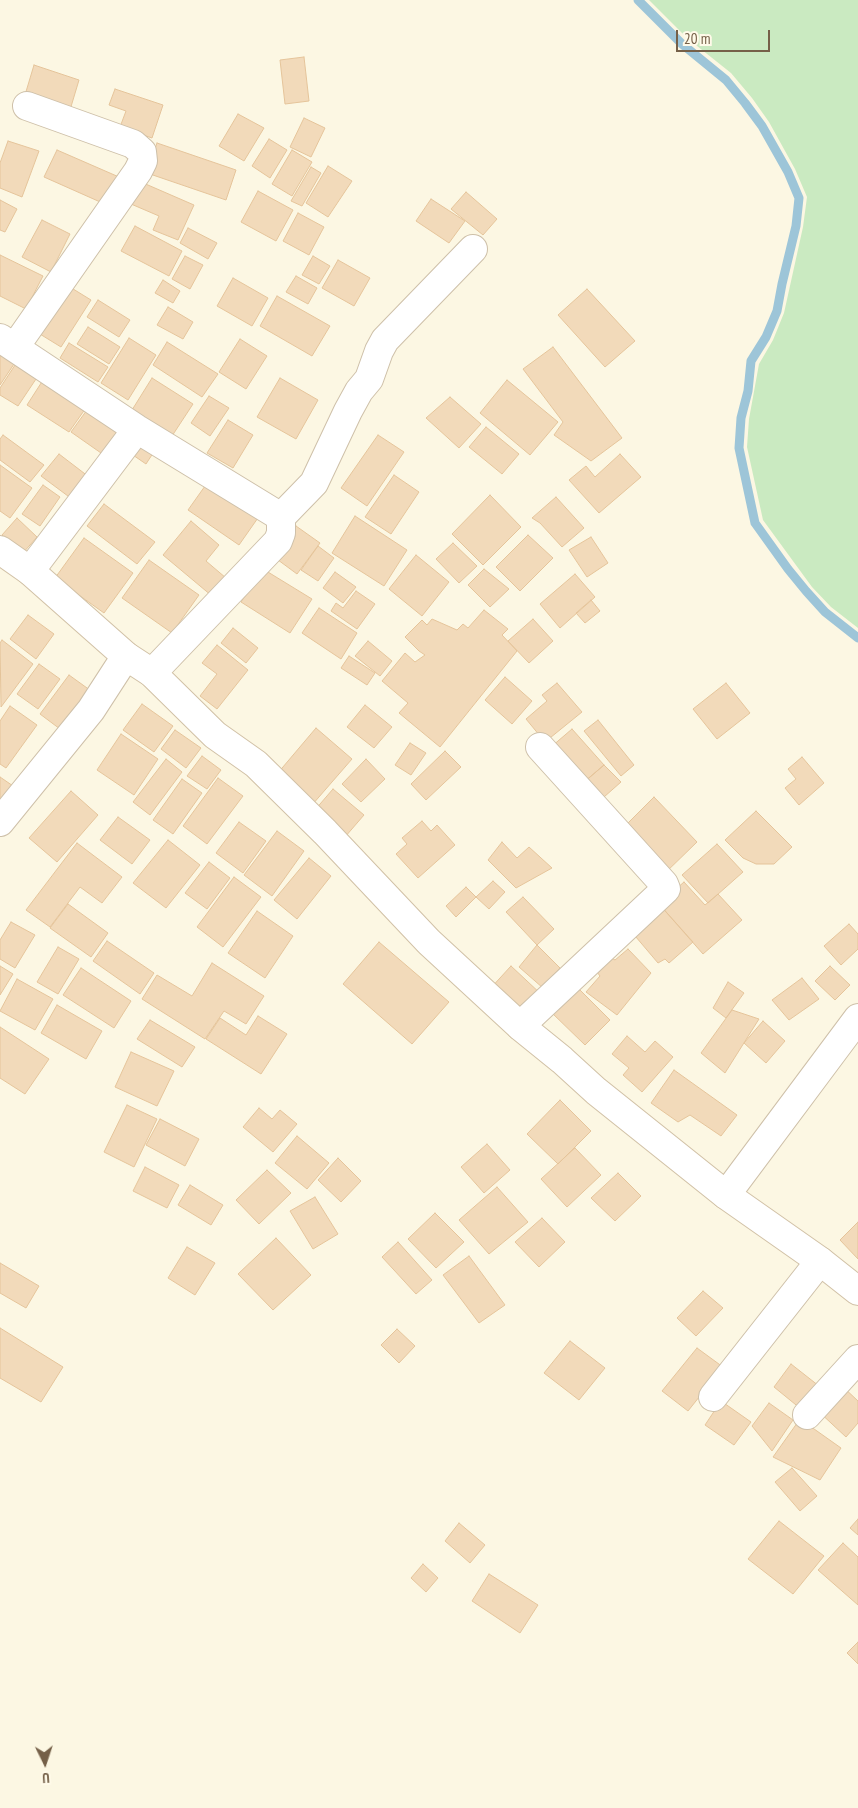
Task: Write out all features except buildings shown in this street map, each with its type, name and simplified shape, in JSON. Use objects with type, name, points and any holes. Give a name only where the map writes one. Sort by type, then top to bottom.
[{"type":"street","points":[[27,106],[133,144],[142,152],[144,161],[7,342],[137,429],[281,517]]},
{"type":"street","points":[[152,673],[278,541],[281,533],[281,517],[317,478],[358,391],[369,379],[380,350],[386,340],[473,249]]},
{"type":"street","points":[[30,570],[137,429]]},
{"type":"street","points":[[0,550],[30,570],[126,656],[152,673],[215,735],[256,764],[338,846],[429,942],[520,1026],[596,1091],[726,1195],[820,1261],[858,1291]]},
{"type":"street","points":[[0,822],[91,710],[126,656]]},
{"type":"street","points":[[520,1026],[666,889],[664,884],[540,746]]},
{"type":"street","points":[[726,1195],[858,1018]]},
{"type":"street","points":[[713,1397],[820,1261]]},
{"type":"street","points":[[808,1415],[858,1359]]},
{"type":"green space","points":[[649,0],[858,0],[858,628],[831,607],[812,587],[763,520],[747,447],[749,419],[759,364],[773,340],[784,313],[803,227],[807,197],[795,169],[769,122],[752,98],[731,73],[687,38]]},
{"type":"waterway","points":[[638,0],[682,44],[726,80],[745,103],[762,126],[788,172],[799,198],[796,226],[777,311],[766,337],[751,361],[748,391],[741,418],[739,448],[755,523],[806,591],[825,612],[858,638]]}]
